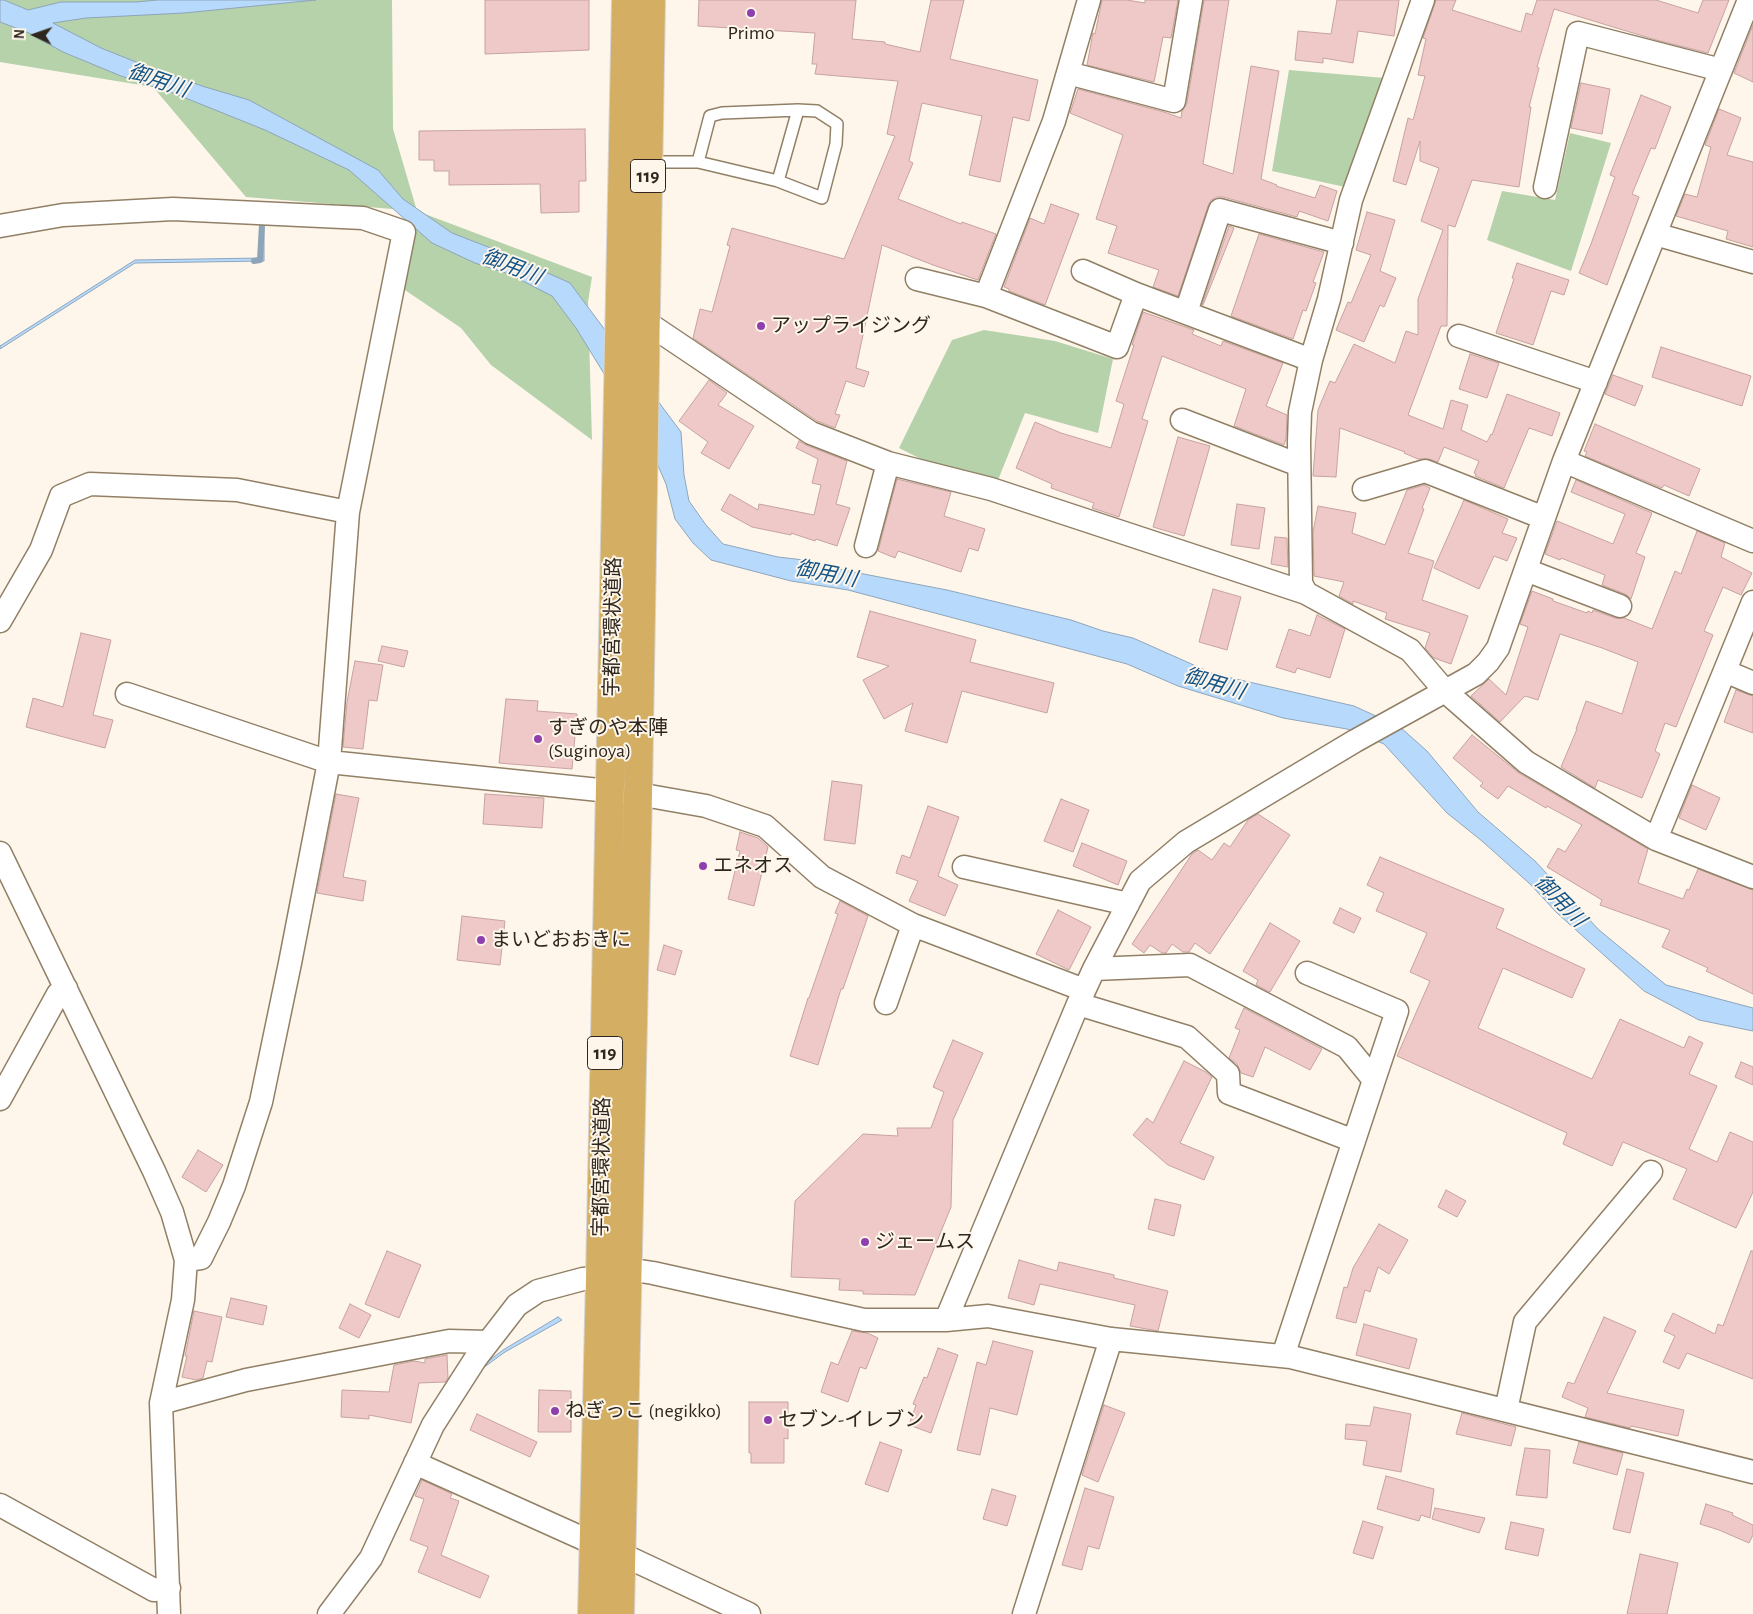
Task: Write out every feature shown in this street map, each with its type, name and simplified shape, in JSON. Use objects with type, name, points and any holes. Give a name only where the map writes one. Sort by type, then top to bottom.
[{"type":"highway","name":"119","points":[[612,0],[622,205]]},
{"type":"highway","name":"宇都宮環状道路","points":[[620,1614],[643,495],[633,320],[622,205],[626,0]]},
{"type":"highway","name":"宇都宮環状道路","points":[[592,1614],[616,493],[648,162],[651,0]]},
{"type":"highway","points":[[650,31],[665,27],[666,0]]},
{"type":"street","points":[[986,296],[1054,121],[1089,0]]},
{"type":"street","points":[[1068,74],[1174,100],[1191,0]]},
{"type":"street","points":[[1306,594],[1301,583],[1300,412],[1311,360],[1329,299],[1351,200],[1423,0]]},
{"type":"street","points":[[946,1320],[1081,997],[1140,881],[1186,842],[1354,741],[1476,674],[1498,648],[1564,461],[1750,0]]},
{"type":"street","points":[[1545,187],[1578,33],[1721,70]]},
{"type":"street","points":[[0,226],[62,215],[173,208],[363,218],[404,232],[348,512],[329,762],[261,1102],[234,1186],[219,1222],[201,1258],[186,1260]]},
{"type":"street","points":[[1186,312],[1220,210],[1342,243]]},
{"type":"street","points":[[1655,234],[1753,262]]},
{"type":"street","points":[[1083,271],[1136,294],[1311,360]]},
{"type":"street","points":[[917,279],[986,296],[1117,347],[1136,294]]},
{"type":"street","points":[[633,320],[811,434],[888,463],[991,489],[1306,594],[1410,650],[1445,690],[1526,762],[1656,839],[1753,877]]},
{"type":"street","points":[[1459,336],[1596,382]]},
{"type":"street","points":[[1182,420],[1299,465]]},
{"type":"street","points":[[1564,461],[1753,541]]},
{"type":"street","points":[[866,546],[888,463]]},
{"type":"street","points":[[1364,489],[1425,470],[1544,518]]},
{"type":"street","points":[[0,621],[41,550],[61,496],[90,484],[237,490],[348,512]]},
{"type":"street","points":[[1526,570],[1620,606]]},
{"type":"street","points":[[1656,839],[1752,607]]},
{"type":"street","points":[[1725,671],[1753,683]]},
{"type":"street","points":[[127,694],[329,762],[638,794],[706,806],[765,826],[822,877],[913,925],[1081,997],[1187,1037],[1228,1074],[1230,1093],[1354,1141]]},
{"type":"street","points":[[0,853],[158,1179],[172,1212],[186,1260],[183,1300],[161,1403],[169,1614]]},
{"type":"street","points":[[964,868],[1128,904]]},
{"type":"street","points":[[886,1003],[913,925]]},
{"type":"street","points":[[1094,969],[1190,965],[1346,1047],[1374,1080]]},
{"type":"street","points":[[1283,1356],[1397,1011],[1307,973]]},
{"type":"street","points":[[0,1099],[58,994],[66,988]]},
{"type":"street","points":[[1506,1410],[1525,1322],[1651,1172]]},
{"type":"street","points":[[329,1614],[371,1558],[433,1425],[476,1358],[517,1304],[538,1292],[583,1279],[600,1278],[627,1270],[653,1273],[864,1320],[946,1320],[988,1316],[1111,1339],[1283,1356],[1753,1472]]},
{"type":"street","points":[[1024,1614],[1111,1339]]},
{"type":"street","points":[[161,1403],[246,1380],[449,1341],[488,1342]]},
{"type":"street","points":[[415,1463],[593,1543]]},
{"type":"street","points":[[0,1505],[154,1590],[169,1588]]},
{"type":"street","points":[[621,1554],[749,1614]]},
{"type":"lane","points":[[778,181],[798,110]]},
{"type":"lane","points":[[648,162],[698,162],[778,181],[822,198],[836,144],[837,124],[817,111],[722,113],[710,116],[698,162]]},
{"type":"green space","points":[[0,0],[392,0],[393,129],[417,211],[246,197],[153,87],[0,62]]},
{"type":"green space","points":[[1289,70],[1385,78],[1345,187],[1272,171]]},
{"type":"green space","points":[[1570,133],[1611,143],[1571,271],[1487,240],[1502,191],[1555,200]]},
{"type":"green space","points":[[417,211],[592,277],[588,302],[592,440],[491,365],[461,328],[399,286]]},
{"type":"green space","points":[[984,330],[1055,341],[1113,359],[1098,433],[1025,413],[998,480],[931,464],[899,448],[952,340]]},
{"type":"water","name":"御用川","points":[[0,0],[28,10],[61,2],[316,0],[184,13],[86,18],[53,23],[101,48],[136,62],[202,86],[249,100],[378,170],[403,199],[452,233],[501,252],[570,283],[681,432],[684,475],[689,501],[706,525],[723,544],[778,557],[804,560],[843,570],[947,590],[1071,620],[1103,631],[1133,638],[1214,674],[1354,706],[1400,727],[1427,751],[1478,812],[1535,861],[1599,930],[1666,985],[1753,1008],[1753,1031],[1699,1020],[1644,991],[1557,913],[1530,884],[1447,813],[1384,744],[1347,729],[1283,718],[1178,686],[1127,664],[848,590],[791,581],[711,560],[693,543],[675,519],[666,484],[652,452],[576,328],[552,296],[509,274],[475,263],[432,243],[349,170],[265,130],[173,93],[121,76],[63,52],[29,33],[0,22]]},
{"type":"water","points":[[261,217],[363,226],[264,220],[264,261],[135,263],[0,349],[0,346],[135,260],[262,258]]},
{"type":"water","points":[[558,1317],[562,1320],[505,1352],[483,1368],[470,1383],[425,1461],[379,1565],[343,1614],[339,1614],[376,1564],[423,1460],[468,1382],[482,1366],[503,1350]]},
{"type":"building","points":[[485,0],[589,0],[589,50],[485,54]]},
{"type":"building","points":[[699,0],[856,0],[852,39],[885,42],[885,44],[920,52],[931,0],[964,0],[950,59],[1038,80],[1029,121],[1013,117],[1000,182],[969,175],[982,116],[922,103],[909,161],[913,163],[898,199],[961,224],[962,222],[996,234],[978,280],[882,245],[856,368],[869,372],[864,387],[846,381],[835,414],[840,415],[835,428],[817,421],[693,338],[700,309],[712,312],[730,246],[727,245],[732,228],[844,259],[895,136],[887,134],[898,81],[815,74],[817,64],[812,64],[815,33],[698,26]]},
{"type":"building","points":[[1102,0],[1127,0],[1145,3],[1145,0],[1178,0],[1171,38],[1163,37],[1154,82],[1087,65]]},
{"type":"building","points":[[1204,0],[1229,0],[1203,164],[1233,174],[1251,66],[1279,71],[1261,179],[1276,186],[1315,198],[1320,185],[1337,191],[1328,221],[1299,211],[1297,217],[1223,197],[1211,200],[1178,296],[1153,287],[1159,270],[1108,253],[1117,226],[1096,219],[1123,135],[1070,113],[1078,89],[1181,118],[1182,111],[1187,103]]},
{"type":"building","points":[[1337,0],[1399,0],[1394,36],[1358,31],[1353,63],[1323,58],[1323,63],[1295,60],[1298,31],[1331,34]]},
{"type":"building","points":[[1436,0],[1456,0],[1452,10],[1521,32],[1526,13],[1532,15],[1537,0],[1656,0],[1698,13],[1703,0],[1729,0],[1708,53],[1656,40],[1554,9],[1537,67],[1539,68],[1529,107],[1531,107],[1519,187],[1472,180],[1455,227],[1448,225],[1447,326],[1441,326],[1408,415],[1443,429],[1451,400],[1468,405],[1461,430],[1487,442],[1492,435],[1507,394],[1560,413],[1552,436],[1529,428],[1504,488],[1475,476],[1476,474],[1474,473],[1479,461],[1444,447],[1438,462],[1429,459],[1418,459],[1405,452],[1340,428],[1336,477],[1313,476],[1318,410],[1330,381],[1335,383],[1354,344],[1395,363],[1406,331],[1418,335],[1418,299],[1443,230],[1421,221],[1439,168],[1420,161],[1420,141],[1406,185],[1393,181],[1408,118],[1413,120],[1425,76],[1418,75],[1426,39],[1423,38]]},
{"type":"building","points":[[1753,25],[1753,82],[1734,73]]},
{"type":"building","points":[[1581,83],[1610,89],[1602,134],[1571,128]]},
{"type":"building","points":[[1641,95],[1671,107],[1655,149],[1651,148],[1632,194],[1639,197],[1607,285],[1579,273],[1615,177],[1610,175]]},
{"type":"building","points":[[1719,109],[1741,118],[1727,155],[1753,162],[1753,247],[1726,239],[1728,231],[1676,216],[1685,194],[1697,197],[1711,147],[1705,145]]},
{"type":"building","points":[[585,129],[586,181],[579,181],[579,212],[541,213],[540,184],[449,185],[449,171],[434,171],[434,160],[419,160],[419,131]]},
{"type":"building","points":[[1051,204],[1079,214],[1045,305],[1009,291],[1009,289],[1004,287],[1030,218],[1044,224]]},
{"type":"building","points":[[1367,212],[1395,220],[1380,271],[1396,278],[1384,307],[1380,305],[1364,342],[1336,330],[1348,302],[1351,303],[1371,255],[1356,250]]},
{"type":"building","points":[[1229,226],[1234,228],[1202,305]]},
{"type":"building","points":[[1259,234],[1324,252],[1313,282],[1316,283],[1306,311],[1303,310],[1293,339],[1231,316]]},
{"type":"building","points":[[1517,263],[1569,280],[1564,295],[1551,291],[1533,345],[1496,333],[1514,279],[1512,278]]},
{"type":"building","points":[[1143,312],[1194,330],[1192,334],[1221,346],[1223,341],[1283,363],[1266,406],[1287,415],[1286,439],[1284,445],[1234,426],[1246,389],[1162,356],[1142,419],[1148,421],[1119,517],[1092,508],[1094,503],[1051,488],[1052,484],[1016,468],[1035,422],[1061,433],[1111,448],[1124,404],[1116,401]]},
{"type":"building","points":[[1661,347],[1751,376],[1742,406],[1652,377]]},
{"type":"building","points":[[1470,354],[1499,363],[1487,398],[1459,389]]},
{"type":"building","points":[[1613,375],[1643,386],[1635,406],[1605,394]]},
{"type":"building","points":[[709,380],[727,393],[718,405],[754,426],[729,469],[701,453],[708,442],[679,421]]},
{"type":"building","points":[[1595,424],[1700,469],[1689,496],[1664,485],[1662,488],[1585,456],[1587,452],[1584,451]]},
{"type":"building","points":[[1178,437],[1210,446],[1184,536],[1153,527]]},
{"type":"building","points":[[799,441],[847,461],[836,504],[850,508],[837,546],[791,533],[791,535],[752,527],[721,510],[730,494],[758,510],[759,504],[814,515],[821,485],[812,483],[818,459],[796,448]]},
{"type":"building","points":[[897,479],[951,492],[944,516],[985,529],[978,551],[969,548],[961,572],[898,551],[895,558],[878,551]]},
{"type":"building","points":[[1576,480],[1652,513],[1636,553],[1645,557],[1631,599],[1625,594],[1602,585],[1605,575],[1561,558],[1560,560],[1545,554],[1557,521],[1613,544],[1625,514],[1571,492]]},
{"type":"building","points":[[1424,485],[1430,488],[1408,553],[1434,561],[1422,600],[1468,616],[1451,664],[1434,658],[1425,648],[1430,633],[1385,619],[1387,613],[1353,601],[1353,604],[1339,596],[1344,582],[1314,576],[1313,532],[1318,506],[1356,513],[1352,533],[1385,545],[1407,490]]},
{"type":"building","points":[[1464,500],[1508,519],[1502,533],[1517,538],[1507,561],[1494,556],[1479,589],[1434,568]]},
{"type":"building","points":[[1237,504],[1265,508],[1259,549],[1231,545]]},
{"type":"building","points":[[1697,531],[1725,543],[1721,557],[1752,573],[1741,595],[1723,587],[1704,631],[1713,635],[1676,727],[1665,723],[1655,751],[1660,754],[1642,798],[1598,780],[1595,788],[1561,767],[1577,729],[1586,701],[1622,714],[1638,662],[1560,634],[1538,700],[1525,696],[1500,722],[1471,696],[1489,679],[1506,695],[1528,627],[1520,624],[1532,591],[1587,613],[1588,611],[1592,613],[1593,610],[1615,618],[1624,618],[1652,629],[1675,571],[1681,574]]},
{"type":"building","points":[[1275,537],[1287,538],[1288,567],[1271,564]]},
{"type":"building","points":[[1213,589],[1241,597],[1227,650],[1199,642]]},
{"type":"building","points":[[870,611],[976,640],[970,662],[1054,683],[1047,713],[962,691],[947,743],[905,731],[913,703],[884,719],[863,680],[889,666],[857,657]]},
{"type":"building","points":[[1317,615],[1345,629],[1330,678],[1297,668],[1295,673],[1276,667],[1289,629],[1310,636]]},
{"type":"building","points":[[81,633],[111,640],[93,715],[113,720],[105,748],[26,727],[33,698],[63,707]]},
{"type":"building","points":[[382,646],[408,651],[404,667],[378,661]]},
{"type":"building","points":[[355,661],[383,665],[377,701],[369,700],[363,749],[343,747],[347,702]]},
{"type":"building","points":[[1736,690],[1753,696],[1753,733],[1724,722]]},
{"type":"building","name":"すぎのや本陣 (Suginoya)","points":[[506,699],[538,701],[537,711],[577,714],[572,769],[499,763]]},
{"type":"building","points":[[1472,735],[1519,773],[1648,849],[1638,883],[1683,899],[1698,869],[1753,890],[1753,994],[1706,971],[1708,968],[1662,947],[1670,930],[1600,905],[1602,900],[1547,867],[1558,848],[1565,852],[1582,825],[1547,806],[1546,808],[1508,786],[1498,799],[1480,786],[1483,783],[1453,758]]},
{"type":"building","points":[[832,781],[862,785],[855,844],[824,840]]},
{"type":"building","points":[[1692,785],[1720,798],[1706,830],[1679,818]]},
{"type":"building","points":[[336,794],[359,798],[343,877],[366,881],[363,901],[317,893]]},
{"type":"building","points":[[485,794],[544,798],[542,828],[483,824]]},
{"type":"building","points":[[1061,799],[1089,810],[1073,852],[1044,841]]},
{"type":"building","points":[[928,806],[959,817],[938,876],[958,885],[945,916],[909,901],[918,881],[896,873],[902,855],[910,858]]},
{"type":"building","points":[[1258,814],[1290,835],[1210,954],[1195,943],[1189,952],[1183,952],[1172,944],[1166,953],[1162,953],[1150,945],[1144,953],[1132,944],[1192,854],[1198,850],[1212,860],[1224,843],[1230,847],[1248,820]]},
{"type":"building","points":[[740,832],[758,838],[768,847],[754,906],[728,899],[740,851],[736,850]]},
{"type":"building","points":[[1082,843],[1127,861],[1118,885],[1073,866]]},
{"type":"building","points":[[1380,857],[1504,909],[1496,928],[1585,969],[1572,998],[1503,968],[1478,1028],[1592,1079],[1620,1019],[1684,1048],[1689,1036],[1703,1043],[1689,1074],[1717,1086],[1689,1149],[1717,1162],[1730,1132],[1753,1142],[1753,1192],[1736,1228],[1673,1199],[1687,1169],[1623,1142],[1612,1166],[1563,1144],[1567,1133],[1397,1056],[1430,981],[1410,972],[1427,933],[1376,911],[1384,893],[1367,885]]},
{"type":"building","points":[[840,901],[868,916],[843,989],[841,989],[818,1065],[790,1056],[808,998],[838,914],[835,913]]},
{"type":"building","points":[[1340,908],[1361,918],[1354,933],[1333,923]]},
{"type":"building","points":[[1058,910],[1091,927],[1069,970],[1036,954]]},
{"type":"building","name":"まいどおおきに","points":[[462,916],[505,921],[500,965],[457,960]]},
{"type":"building","points":[[1270,923],[1300,941],[1270,992],[1256,985],[1258,980],[1243,971]]},
{"type":"building","points":[[664,945],[682,951],[675,975],[657,970]]},
{"type":"building","points":[[1244,1008],[1322,1049],[1310,1070],[1265,1047],[1253,1077],[1241,1073],[1237,1064],[1229,1058],[1240,1030],[1235,1028]]},
{"type":"building","name":"ジェームス","points":[[953,1040],[983,1053],[953,1120],[951,1207],[915,1295],[863,1294],[863,1291],[839,1290],[840,1279],[791,1277],[795,1201],[863,1134],[898,1136],[897,1128],[931,1128],[944,1092],[933,1087]]},
{"type":"building","points":[[1184,1061],[1212,1077],[1180,1143],[1214,1157],[1204,1180],[1168,1165],[1133,1135],[1147,1118],[1153,1123]]},
{"type":"building","points":[[1741,1062],[1753,1067],[1753,1085],[1735,1077]]},
{"type":"building","points":[[198,1150],[223,1165],[206,1192],[182,1177]]},
{"type":"building","points":[[1446,1190],[1466,1201],[1457,1217],[1438,1207]]},
{"type":"building","points":[[1155,1199],[1181,1205],[1174,1236],[1148,1229]]},
{"type":"building","points":[[1379,1224],[1408,1240],[1389,1274],[1378,1267],[1370,1292],[1365,1290],[1356,1323],[1336,1318],[1344,1287],[1347,1288],[1353,1268]]},
{"type":"building","points":[[387,1251],[421,1265],[399,1318],[365,1304]]},
{"type":"building","points":[[1751,1251],[1753,1251],[1753,1379],[1687,1353],[1679,1369],[1663,1362],[1675,1336],[1664,1331],[1673,1313],[1715,1334],[1718,1324],[1723,1326]]},
{"type":"building","points":[[1019,1260],[1057,1271],[1059,1262],[1114,1275],[1114,1278],[1168,1291],[1158,1331],[1130,1326],[1135,1305],[1040,1284],[1034,1305],[1008,1298]]},
{"type":"building","points":[[231,1298],[267,1306],[263,1325],[226,1317]]},
{"type":"building","points":[[350,1304],[371,1315],[359,1338],[339,1328]]},
{"type":"building","points":[[194,1311],[222,1317],[212,1362],[207,1361],[203,1378],[196,1380],[182,1377]]},
{"type":"building","points":[[1604,1317],[1636,1331],[1607,1393],[1684,1410],[1678,1436],[1631,1426],[1630,1428],[1585,1417],[1588,1408],[1562,1397],[1568,1382],[1574,1384]]},
{"type":"building","points":[[1364,1324],[1417,1339],[1409,1369],[1356,1355]]},
{"type":"building","points":[[852,1331],[867,1333],[878,1338],[866,1369],[860,1367],[848,1402],[821,1392],[831,1362],[838,1365]]},
{"type":"building","points":[[993,1341],[1033,1351],[1017,1415],[990,1408],[980,1455],[957,1450],[977,1362],[986,1365]]},
{"type":"building","points":[[938,1348],[958,1355],[931,1433],[909,1425],[916,1405],[913,1404],[924,1377],[927,1378]]},
{"type":"building","points":[[447,1355],[448,1378],[445,1382],[419,1383],[411,1423],[369,1415],[369,1419],[341,1417],[342,1390],[389,1392],[394,1365],[414,1361],[425,1363],[425,1359]]},
{"type":"building","name":"ねぎっこ (negikko)","points":[[539,1390],[571,1391],[571,1432],[538,1432]]},
{"type":"building","name":"セブン-イレブン","points":[[749,1402],[788,1402],[788,1439],[784,1438],[784,1463],[751,1463],[751,1453],[749,1453]]},
{"type":"building","points":[[1104,1405],[1125,1413],[1098,1482],[1082,1475]]},
{"type":"building","points":[[1374,1407],[1411,1414],[1401,1472],[1363,1465],[1367,1441],[1345,1439],[1346,1424],[1370,1426]]},
{"type":"building","points":[[1462,1413],[1516,1427],[1511,1446],[1456,1434]]},
{"type":"building","points":[[477,1414],[537,1442],[530,1457],[470,1430]]},
{"type":"building","points":[[880,1442],[902,1450],[888,1492],[865,1484]]},
{"type":"building","points":[[1579,1442],[1623,1453],[1617,1475],[1573,1463]]},
{"type":"building","points":[[1525,1448],[1550,1450],[1547,1498],[1516,1495]]},
{"type":"building","points":[[1627,1469],[1644,1473],[1630,1533],[1613,1529]]},
{"type":"building","points":[[1386,1476],[1434,1489],[1430,1518],[1421,1515],[1419,1521],[1377,1509]]},
{"type":"building","points":[[422,1480],[452,1494],[450,1498],[459,1501],[441,1555],[489,1576],[480,1598],[418,1572],[428,1547],[410,1540],[424,1499],[415,1496]]},
{"type":"building","points":[[1085,1488],[1114,1497],[1099,1549],[1088,1546],[1082,1570],[1062,1565]]},
{"type":"building","points":[[992,1489],[1016,1496],[1007,1526],[983,1519]]},
{"type":"building","points":[[1706,1504],[1733,1513],[1732,1515],[1753,1525],[1753,1535],[1749,1543],[1700,1524]]},
{"type":"building","points":[[1435,1508],[1485,1518],[1479,1533],[1432,1519]]},
{"type":"building","points":[[1363,1521],[1383,1527],[1373,1559],[1353,1553]]},
{"type":"building","points":[[1511,1522],[1544,1529],[1538,1556],[1505,1549]]},
{"type":"building","points":[[1640,1554],[1678,1563],[1667,1614],[1627,1614]]},
{"type":"waterway","points":[[254,261],[260,260],[262,224]]},
{"type":"place","name":"Primo","points":[[751,13]]},
{"type":"place","name":"アップライジング","points":[[761,326]]},
{"type":"place","name":"すぎのや本陣 (Suginoya)","points":[[538,739]]},
{"type":"place","name":"エネオス","points":[[703,866]]},
{"type":"place","name":"まいどおおきに","points":[[481,940]]},
{"type":"place","name":"ジェームス","points":[[865,1242]]},
{"type":"place","name":"ねぎっこ (negikko)","points":[[555,1411]]},
{"type":"place","name":"セブン-イレブン","points":[[768,1420]]}]
